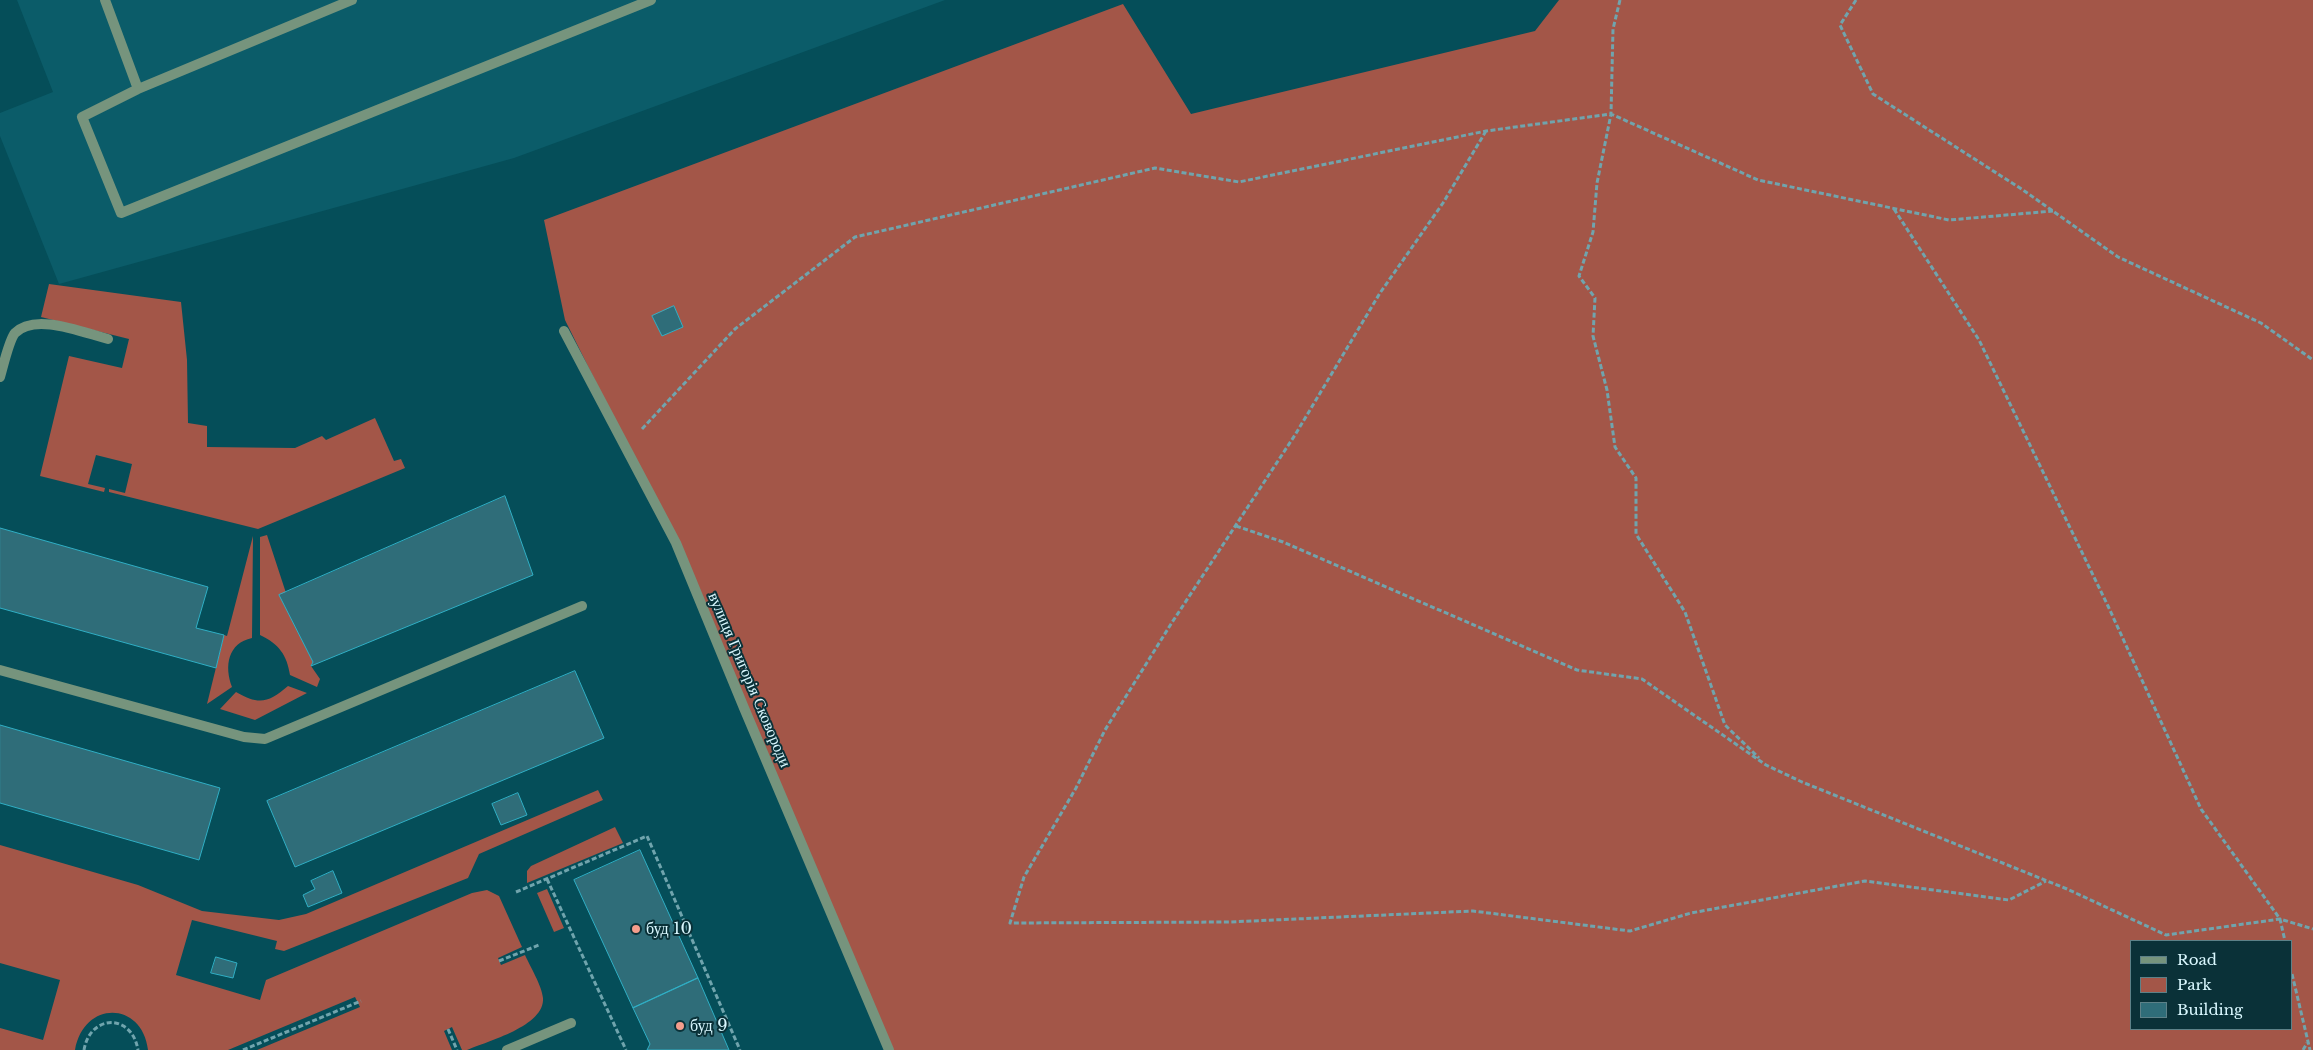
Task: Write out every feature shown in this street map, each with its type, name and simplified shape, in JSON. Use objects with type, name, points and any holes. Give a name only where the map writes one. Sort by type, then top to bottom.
[{"type":"street","points":[[105,0],[138,89]]},
{"type":"street","points":[[352,0],[138,89],[82,117],[121,213],[651,0]]},
{"type":"street","points":[[0,377],[14,334],[26,325],[50,323],[108,339]]},
{"type":"street","name":"вулиця Григорія Сковороди","points":[[564,331],[676,543],[889,1050]]},
{"type":"street","points":[[0,670],[244,737],[265,739],[582,606]]},
{"type":"street","points":[[507,1050],[571,1023]]},
{"type":"path","points":[[1620,0],[1614,29],[1611,114],[1597,183],[1592,232],[1579,276],[1595,298],[1593,336],[1607,390],[1615,448],[1636,478],[1636,534],[1685,612],[1725,725],[1766,765]]},
{"type":"path","points":[[1856,0],[1840,25],[1873,94],[2053,211],[2118,257],[2261,323],[2313,360]]},
{"type":"path","points":[[625,447],[735,329],[855,237],[1155,168],[1239,182],[1486,131],[1611,114],[1758,180],[1950,220],[2053,211]]},
{"type":"path","points":[[1486,131],[1443,204],[1380,293],[1295,435],[1171,624],[1105,730],[1076,788],[1024,877],[1010,923],[1229,922],[1473,911],[1630,931],[1691,913],[1865,881],[2009,900],[2046,881]]},
{"type":"path","points":[[1894,209],[1979,340],[2108,606],[2201,809],[2280,920],[2284,940]]},
{"type":"path","points":[[1236,526],[1283,542],[1577,670],[1642,679],[1766,765],[1811,786],[2046,881],[2166,935],[2280,920],[2313,929]]},
{"type":"path","points":[[516,892],[647,836],[740,1050]]},
{"type":"path","points":[[547,879],[626,1050]]},
{"type":"path","points":[[500,961],[539,945]]},
{"type":"path","points":[[2293,979],[2307,1044],[2310,1050]]},
{"type":"path","points":[[243,1050],[360,1001]]},
{"type":"path","points":[[84,1050],[86,1039],[92,1030],[101,1024],[112,1022],[123,1025],[131,1031],[137,1040],[138,1050]]},
{"type":"path","points":[[448,1029],[457,1050]]},
{"type":"path","points":[[2303,1050],[2307,1044]]},
{"type":"shaded area","points":[[17,0],[945,0],[514,158],[59,284],[0,136],[0,113],[53,92]]},
{"type":"green space","points":[[1559,0],[2313,0],[2313,1050],[889,1050],[676,543],[565,320],[544,220],[1123,4],[1191,114],[1535,31]]},
{"type":"green space","points":[[49,284],[181,302],[187,360],[188,423],[207,426],[207,447],[295,448],[322,436],[326,440],[375,418],[394,461],[401,459],[405,468],[258,529],[109,492],[109,489],[125,493],[132,464],[96,455],[88,484],[105,488],[104,492],[40,476],[69,356],[122,368],[129,339],[41,317]]},
{"type":"green space","points":[[267,535],[286,593],[280,595],[313,662],[311,666],[320,679],[317,687],[290,675],[287,662],[281,651],[272,642],[260,635],[260,537]]},
{"type":"green space","points":[[253,536],[252,638],[238,645],[230,656],[228,671],[232,687],[207,704],[224,635],[227,636]]},
{"type":"green space","points":[[288,686],[307,693],[255,720],[220,709],[236,692],[252,699],[264,700],[270,699]]},
{"type":"green space","points":[[598,790],[603,800],[479,854],[468,878],[284,951],[275,949],[277,941],[192,920],[176,975],[260,1000],[266,980],[472,893],[487,890],[499,896],[522,947],[498,958],[501,965],[525,955],[538,982],[543,998],[541,1008],[535,1017],[501,1037],[467,1050],[462,1050],[452,1027],[444,1031],[452,1050],[257,1050],[360,1007],[355,997],[228,1050],[148,1050],[144,1034],[135,1022],[125,1015],[113,1013],[100,1015],[89,1022],[80,1034],[75,1050],[0,1050],[0,1028],[43,1040],[60,980],[0,963],[0,845],[138,885],[202,911],[279,920],[306,914]]},
{"type":"green space","points":[[615,827],[623,843],[527,883],[527,871],[531,866]]},
{"type":"green space","points":[[547,889],[564,928],[554,932],[537,893]]},
{"type":"building","points":[[674,306],[683,327],[662,336],[652,316]]},
{"type":"building","points":[[505,496],[533,575],[311,666],[313,662],[279,595]]},
{"type":"building","points":[[0,528],[208,587],[196,628],[224,635],[216,668],[0,608]]},
{"type":"building","points":[[575,671],[604,738],[295,867],[267,801]]},
{"type":"building","points":[[0,725],[220,788],[199,860],[0,803]]},
{"type":"building","points":[[518,793],[527,815],[501,825],[492,804]]},
{"type":"building","name":"буд 10","points":[[640,850],[698,978],[633,1008],[574,880]]},
{"type":"building","points":[[333,871],[342,893],[308,907],[303,895],[315,889],[311,881]]},
{"type":"building","points":[[216,957],[237,963],[233,978],[211,973]]},
{"type":"building","name":"буд 9","points":[[698,978],[729,1050],[647,1050],[650,1044],[633,1008]]},
{"type":"place","name":"буд 10","points":[[636,929]]},
{"type":"place","name":"буд 9","points":[[680,1026]]}]
